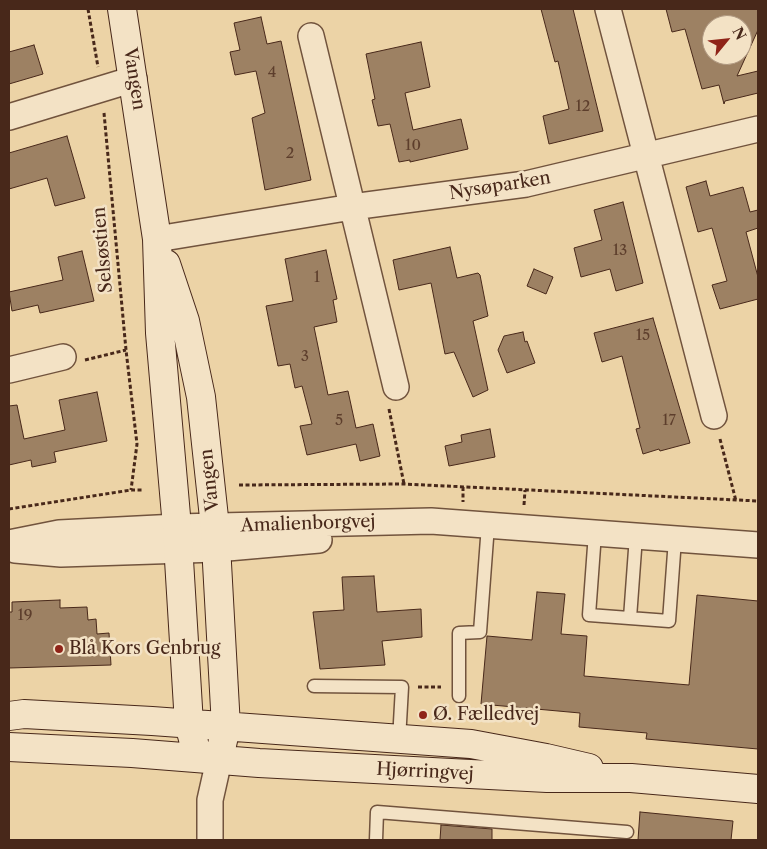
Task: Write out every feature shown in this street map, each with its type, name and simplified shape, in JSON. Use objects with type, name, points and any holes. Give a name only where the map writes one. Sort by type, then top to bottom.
[{"type":"main road","name":"Vangen","points":[[122,9],[157,239],[160,333],[178,539],[189,724]]},
{"type":"main road","name":"Vangen","points":[[157,239],[185,321],[199,388],[215,538],[226,727]]},
{"type":"main road","name":"Hjørringvej","points":[[9,716],[24,714],[189,724],[470,744],[546,758],[631,778]]},
{"type":"main road","points":[[189,724],[208,759]]},
{"type":"main road","points":[[208,759],[226,727]]},
{"type":"main road","name":"Hjørringvej","points":[[9,746],[547,778],[631,778],[758,789]]},
{"type":"street","points":[[608,9],[714,416]]},
{"type":"street","points":[[311,36],[396,387]]},
{"type":"street","points":[[9,117],[134,79]]},
{"type":"street","name":"Nysøparken","points":[[157,239],[352,207],[526,184],[758,129]]},
{"type":"street","points":[[9,370],[63,357]]},
{"type":"street","name":"Amalienborgvej","points":[[9,543],[59,533],[178,539],[488,525],[758,546]]},
{"type":"street","name":"Amalienborgvej","points":[[9,550],[61,554],[178,539]]},
{"type":"street","points":[[208,759],[210,840]]},
{"type":"lane","points":[[459,691],[459,633],[480,632],[488,525]]},
{"type":"lane","points":[[595,533],[589,615],[669,621],[675,539]]},
{"type":"lane","points":[[630,618],[636,536]]},
{"type":"lane","points":[[314,686],[402,688],[400,740]]},
{"type":"lane","points":[[376,840],[377,812],[627,832]]},
{"type":"path","name":"Selsøstien","points":[[88,9],[102,90],[126,350],[137,444],[131,490]]},
{"type":"path","points":[[63,357],[76,362],[126,350]]},
{"type":"path","points":[[396,387],[387,398],[404,484]]},
{"type":"path","points":[[714,416],[736,501]]},
{"type":"path","points":[[239,485],[404,484],[758,501]]},
{"type":"path","points":[[9,509],[131,490],[143,490]]},
{"type":"path","points":[[402,688],[459,691]]},
{"type":"building","points":[[541,9],[573,9],[603,131],[549,144],[543,116],[569,109],[558,61],[555,62]]},
{"type":"building","points":[[666,9],[758,9],[758,30],[752,43],[752,15],[702,15],[702,65],[742,65],[737,76],[758,71],[758,93],[725,101],[724,104],[719,85],[702,89],[685,29],[672,32]]},
{"type":"building","points":[[261,17],[267,44],[281,41],[311,180],[265,190],[252,118],[265,113],[256,71],[235,75],[230,52],[240,50],[234,23]]},
{"type":"building","points":[[421,42],[430,87],[405,93],[413,130],[461,119],[468,149],[410,162],[410,160],[399,162],[390,124],[378,126],[372,100],[375,99],[366,54]]},
{"type":"building","points":[[34,45],[43,74],[9,84],[9,52]]},
{"type":"building","points":[[67,136],[85,198],[55,206],[47,178],[9,189],[9,153]]},
{"type":"building","points":[[706,181],[710,196],[743,187],[750,212],[758,210],[758,228],[746,232],[758,277],[758,299],[720,309],[712,285],[727,281],[712,228],[698,232],[686,187]]},
{"type":"building","points":[[623,202],[643,283],[616,291],[610,269],[581,277],[574,248],[602,240],[594,210]]},
{"type":"building","points":[[450,247],[457,278],[478,273],[480,275],[488,316],[473,321],[488,390],[473,397],[454,352],[445,354],[431,283],[399,290],[393,260]]},
{"type":"building","points":[[326,250],[337,299],[333,300],[337,322],[314,327],[328,395],[348,391],[356,428],[373,424],[380,456],[360,461],[356,444],[307,455],[300,426],[312,424],[302,386],[295,388],[290,364],[278,366],[266,306],[293,301],[285,259]]},
{"type":"building","points":[[82,251],[94,301],[40,313],[38,305],[12,311],[9,292],[63,280],[58,257]]},
{"type":"building","points":[[534,269],[553,277],[546,294],[527,286]]},
{"type":"building","points":[[653,318],[690,443],[643,454],[636,429],[640,428],[622,356],[602,362],[594,333]]},
{"type":"building","points":[[523,332],[525,342],[527,341],[535,363],[507,373],[498,350],[504,336]]},
{"type":"building","points":[[97,392],[107,441],[54,452],[56,462],[32,467],[31,460],[9,465],[9,406],[17,405],[24,439],[65,430],[59,400]]},
{"type":"building","points":[[490,429],[495,457],[449,466],[445,446],[462,442],[461,435]]},
{"type":"building","points":[[374,576],[377,612],[421,609],[422,637],[382,641],[385,665],[320,669],[313,612],[344,610],[342,577]]},
{"type":"building","points":[[537,592],[565,594],[561,634],[587,636],[584,676],[689,685],[697,595],[758,601],[758,749],[646,739],[647,733],[579,727],[580,713],[481,704],[487,636],[532,640]]},
{"type":"building","name":"Blå Kors Genbrug","points":[[60,600],[60,608],[87,607],[88,620],[96,619],[97,634],[109,633],[111,665],[9,668],[9,612],[12,612],[12,602]]},
{"type":"building","points":[[640,812],[733,821],[731,840],[638,840]]},
{"type":"building","points":[[441,825],[492,829],[492,840],[440,840]]},
{"type":"place","name":"Blå Kors Genbrug","points":[[59,649]]},
{"type":"place","name":"Ø. Fælledvej","points":[[423,715]]}]
